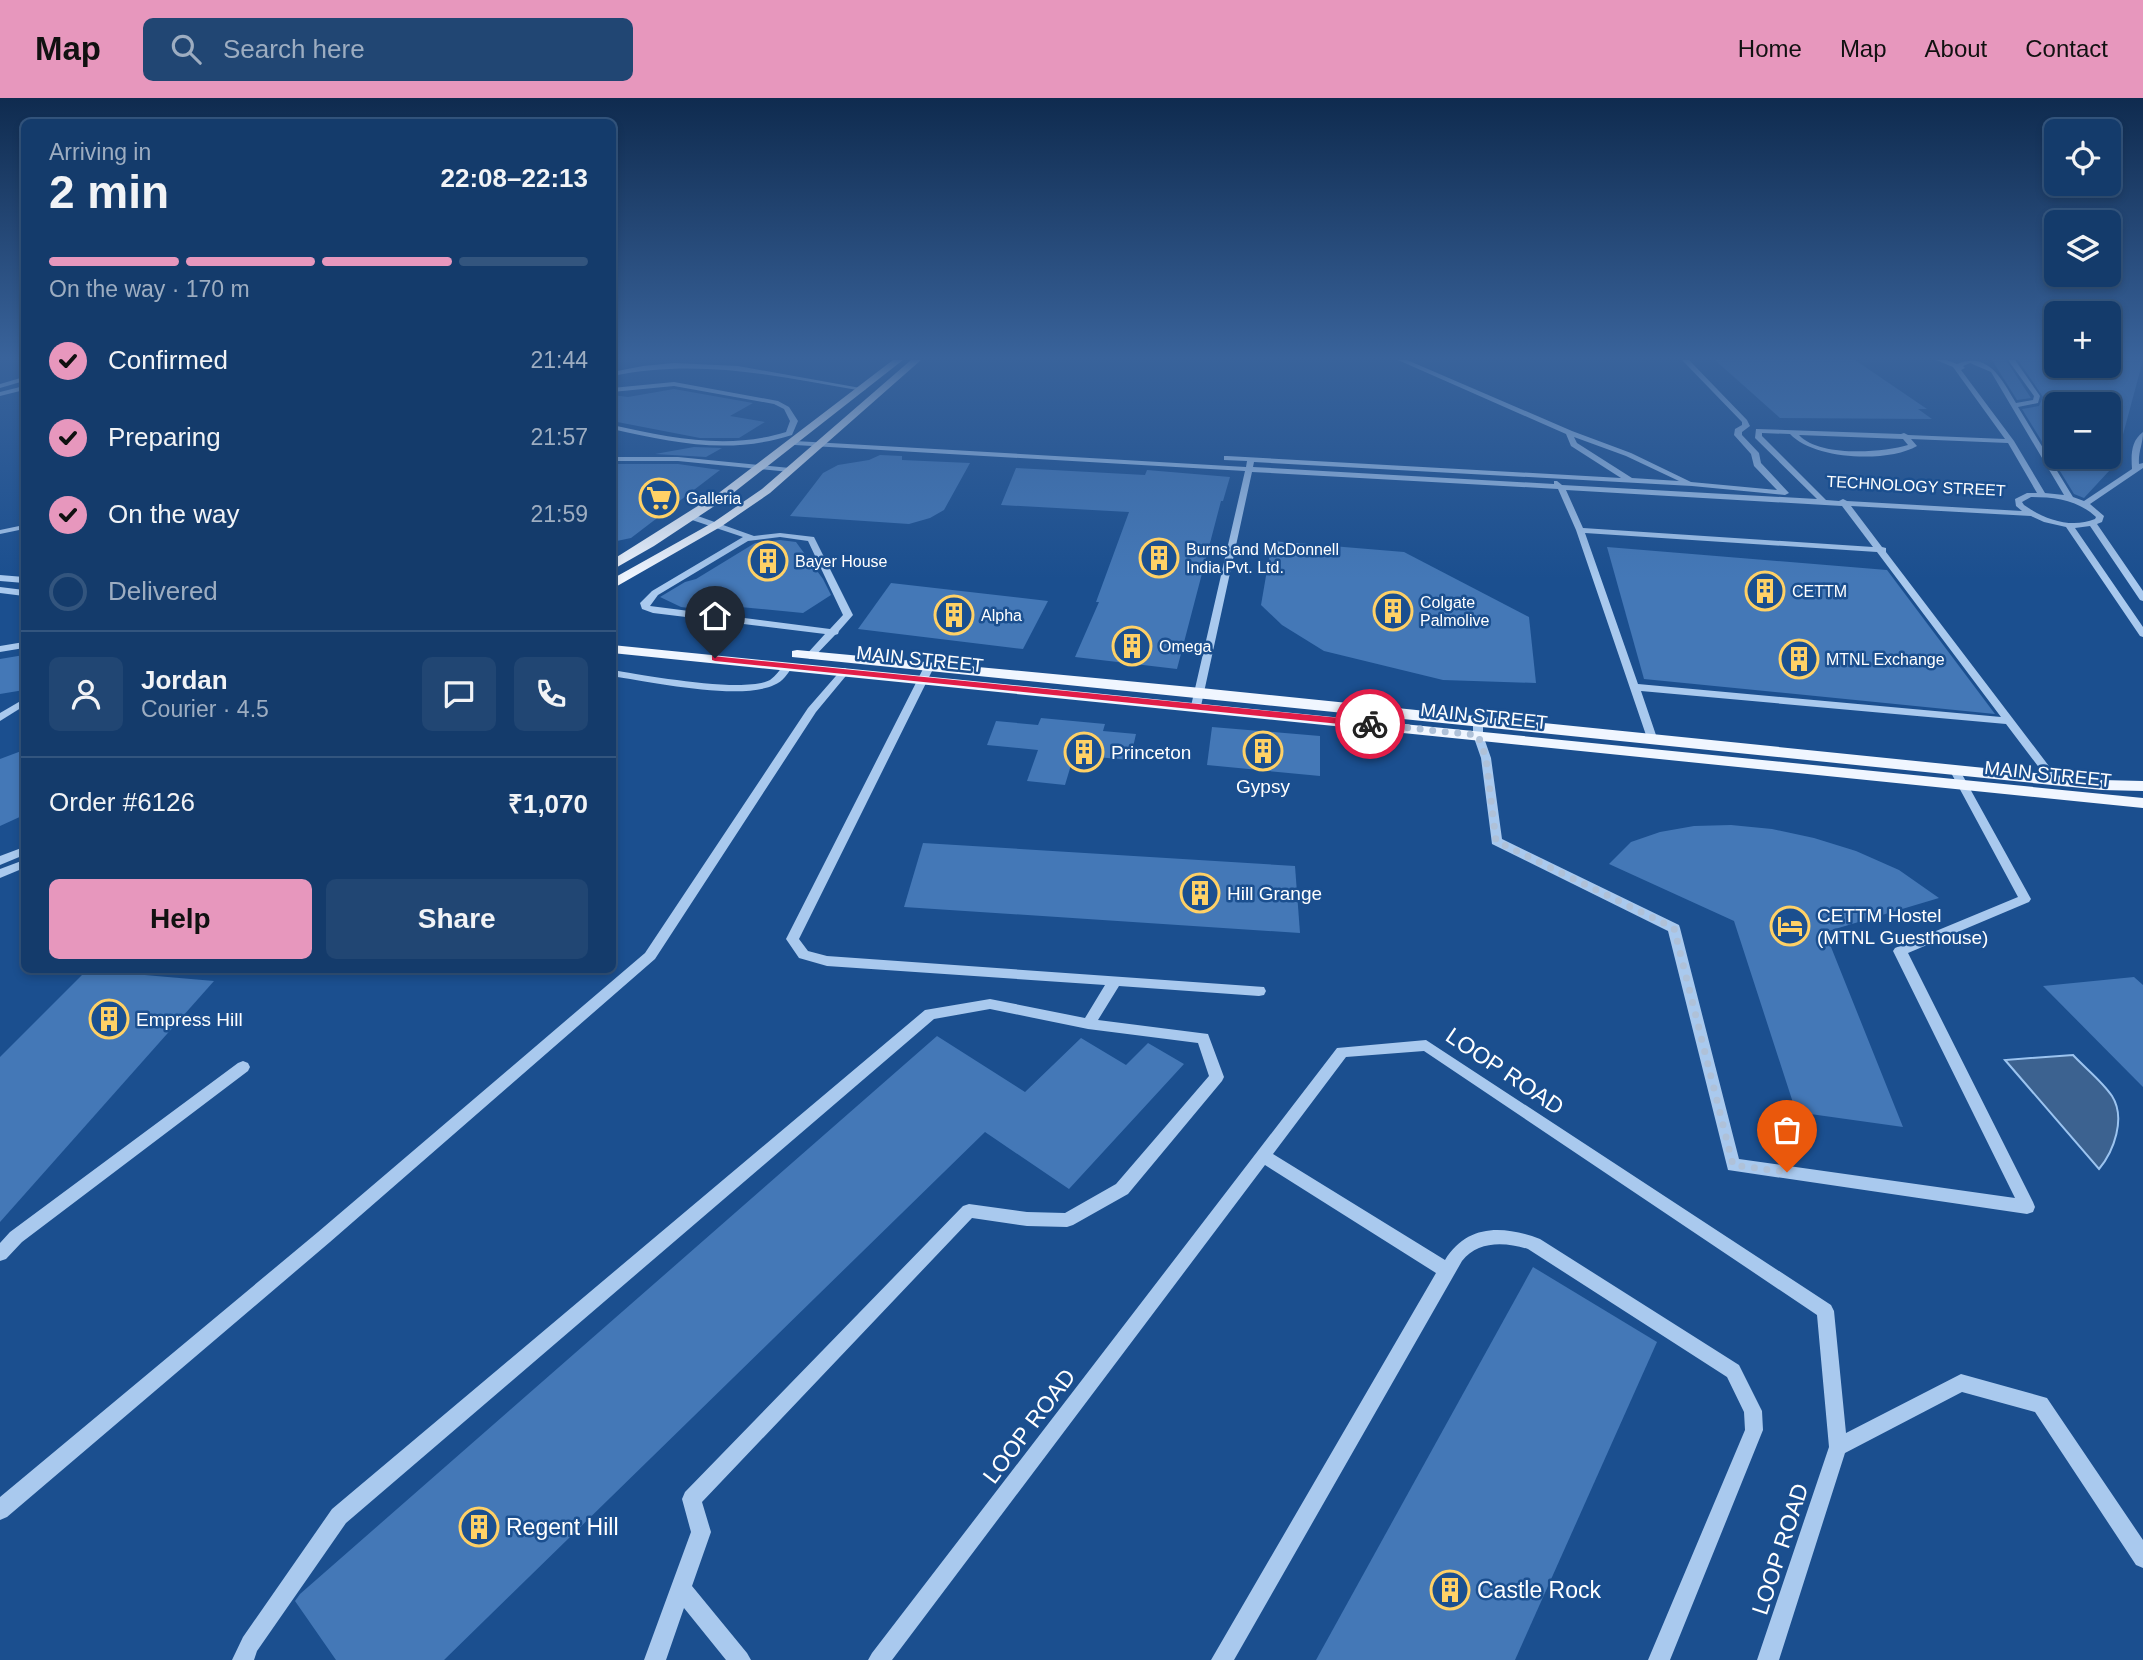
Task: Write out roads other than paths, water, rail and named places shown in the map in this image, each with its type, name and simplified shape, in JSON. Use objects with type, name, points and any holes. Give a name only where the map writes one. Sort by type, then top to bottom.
[{"type":"main road","points":[[616,564],[692,517],[808,433]]},
{"type":"main road","points":[[616,584],[718,524],[766,491],[831,433]]},
{"type":"main road","points":[[654,541],[679,547]]},
{"type":"main road","name":"MAIN STREET","points":[[616,636],[810,656],[926,673],[1478,728],[2143,803]]},
{"type":"main road","name":"MAIN STREET","points":[[616,649],[845,671],[926,673]]},
{"type":"main road","name":"MAIN STREET","points":[[1478,728],[1652,738],[2054,780],[2143,786]]},
{"type":"street","points":[[640,433],[683,442],[742,442],[770,441],[789,433]]},
{"type":"street","points":[[1569,433],[1574,444],[1645,493]]},
{"type":"street","points":[[1569,433],[1643,460],[1692,484],[1709,496]]},
{"type":"street","points":[[1738,433],[1755,453],[1757,464],[1783,492]]},
{"type":"street","points":[[1759,433],[1758,436],[1825,503]]},
{"type":"street","points":[[1793,433],[1801,443],[1824,449],[1878,453],[1913,446],[1905,435]]},
{"type":"street","points":[[1826,433],[2010,441]]},
{"type":"street","points":[[2004,433],[2042,495]]},
{"type":"street","points":[[2022,433],[2032,434],[2044,452]]},
{"type":"street","points":[[2085,505],[2139,467],[2134,453],[2141,444],[2143,434]]},
{"type":"street","points":[[799,440],[1250,464],[1645,493],[1825,503],[1843,500],[2031,514],[2068,524],[2093,524],[2100,516],[2085,505],[2071,500],[2042,495],[2021,497],[2018,501],[2020,506],[2031,514]]},
{"type":"street","points":[[616,458],[678,459],[790,470]]},
{"type":"street","points":[[2020,458],[2029,458]]},
{"type":"street","points":[[2039,459],[2044,460]]},
{"type":"street","points":[[1198,699],[1250,464]]},
{"type":"street","name":"TECHNOLOGY STREET","points":[[1250,464],[1552,476],[1692,484],[1817,495],[1843,500],[2020,506]]},
{"type":"street","points":[[2054,469],[2071,500]]},
{"type":"street","points":[[1552,476],[1580,530],[1652,738]]},
{"type":"street","points":[[1843,500],[2054,780]]},
{"type":"street","points":[[692,517],[753,538]]},
{"type":"street","points":[[2068,524],[2143,634]]},
{"type":"street","points":[[2093,524],[2139,586],[2143,598]]},
{"type":"street","points":[[0,532],[21,528]]},
{"type":"street","points":[[1580,530],[1883,550]]},
{"type":"street","points":[[810,656],[835,632],[848,615],[811,539],[780,535],[746,539],[655,593],[645,603],[645,607],[653,610],[835,632]]},
{"type":"street","points":[[0,578],[21,580]]},
{"type":"street","points":[[2108,580],[2139,586]]},
{"type":"street","points":[[0,590],[21,593]]},
{"type":"street","points":[[0,649],[21,646]]},
{"type":"street","points":[[616,674],[679,683],[747,687],[772,683],[788,666]]},
{"type":"street","points":[[0,1510],[324,1237],[650,956],[812,710],[845,671]]},
{"type":"street","points":[[926,673],[792,939],[804,955],[827,961],[1259,991]]},
{"type":"street","points":[[1634,687],[2010,721]]},
{"type":"street","points":[[0,718],[21,704]]},
{"type":"street","points":[[1478,728],[1486,758],[1496,841],[1674,928],[1733,1165],[2027,1207],[1900,951],[2025,900],[1954,769]]},
{"type":"street","points":[[0,861],[21,852]]},
{"type":"street","points":[[0,874],[21,865]]},
{"type":"street","points":[[1088,1024],[1115,981]]},
{"type":"street","points":[[243,1660],[250,1644],[339,1516],[930,1014],[990,1003],[1088,1024],[1203,1038],[1217,1076],[1122,1189],[1067,1220],[1027,1219],[969,1211],[692,1499],[701,1532],[655,1660]]},
{"type":"street","name":"LOOP ROAD","points":[[879,1660],[1342,1052],[1426,1045],[1825,1311],[1838,1447],[1768,1660]]},
{"type":"street","points":[[0,1254],[16,1237],[243,1067]]},
{"type":"street","points":[[1264,1156],[1447,1271]]},
{"type":"street","points":[[1222,1660],[1462,1248],[1473,1242],[1516,1236],[1534,1244],[1733,1370],[1753,1411],[1754,1430],[1660,1660]]},
{"type":"street","points":[[1838,1447],[1961,1382],[2041,1404],[2143,1558]]},
{"type":"street","points":[[681,1589],[740,1660]]},
{"type":"water","points":[[2073,1055],[2103,1085],[2116,1105],[2116,1134],[2099,1169],[2005,1060]]},
{"type":"place","name":"Galleria","points":[[659,498]]},
{"type":"place","name":"Burns and McDonnell India Pvt. Ltd.","points":[[1159,558]]},
{"type":"place","name":"Bayer House","points":[[768,561]]},
{"type":"place","name":"CETTM","points":[[1765,591]]},
{"type":"place","name":"Colgate Palmolive","points":[[1393,611]]},
{"type":"place","name":"Alpha","points":[[954,615]]},
{"type":"place","name":"Omega","points":[[1132,646]]},
{"type":"place","name":"MTNL Exchange","points":[[1799,659]]},
{"type":"place","name":"Gypsy","points":[[1263,751]]},
{"type":"place","name":"Princeton","points":[[1084,752]]},
{"type":"place","name":"Hill Grange","points":[[1200,893]]},
{"type":"place","name":"CETTM Hostel (MTNL Guesthouse)","points":[[1790,926]]},
{"type":"place","name":"Empress Hill","points":[[109,1019]]},
{"type":"place","name":"Regent Hill","points":[[479,1527]]},
{"type":"place","name":"Castle Rock","points":[[1450,1590]]}]
